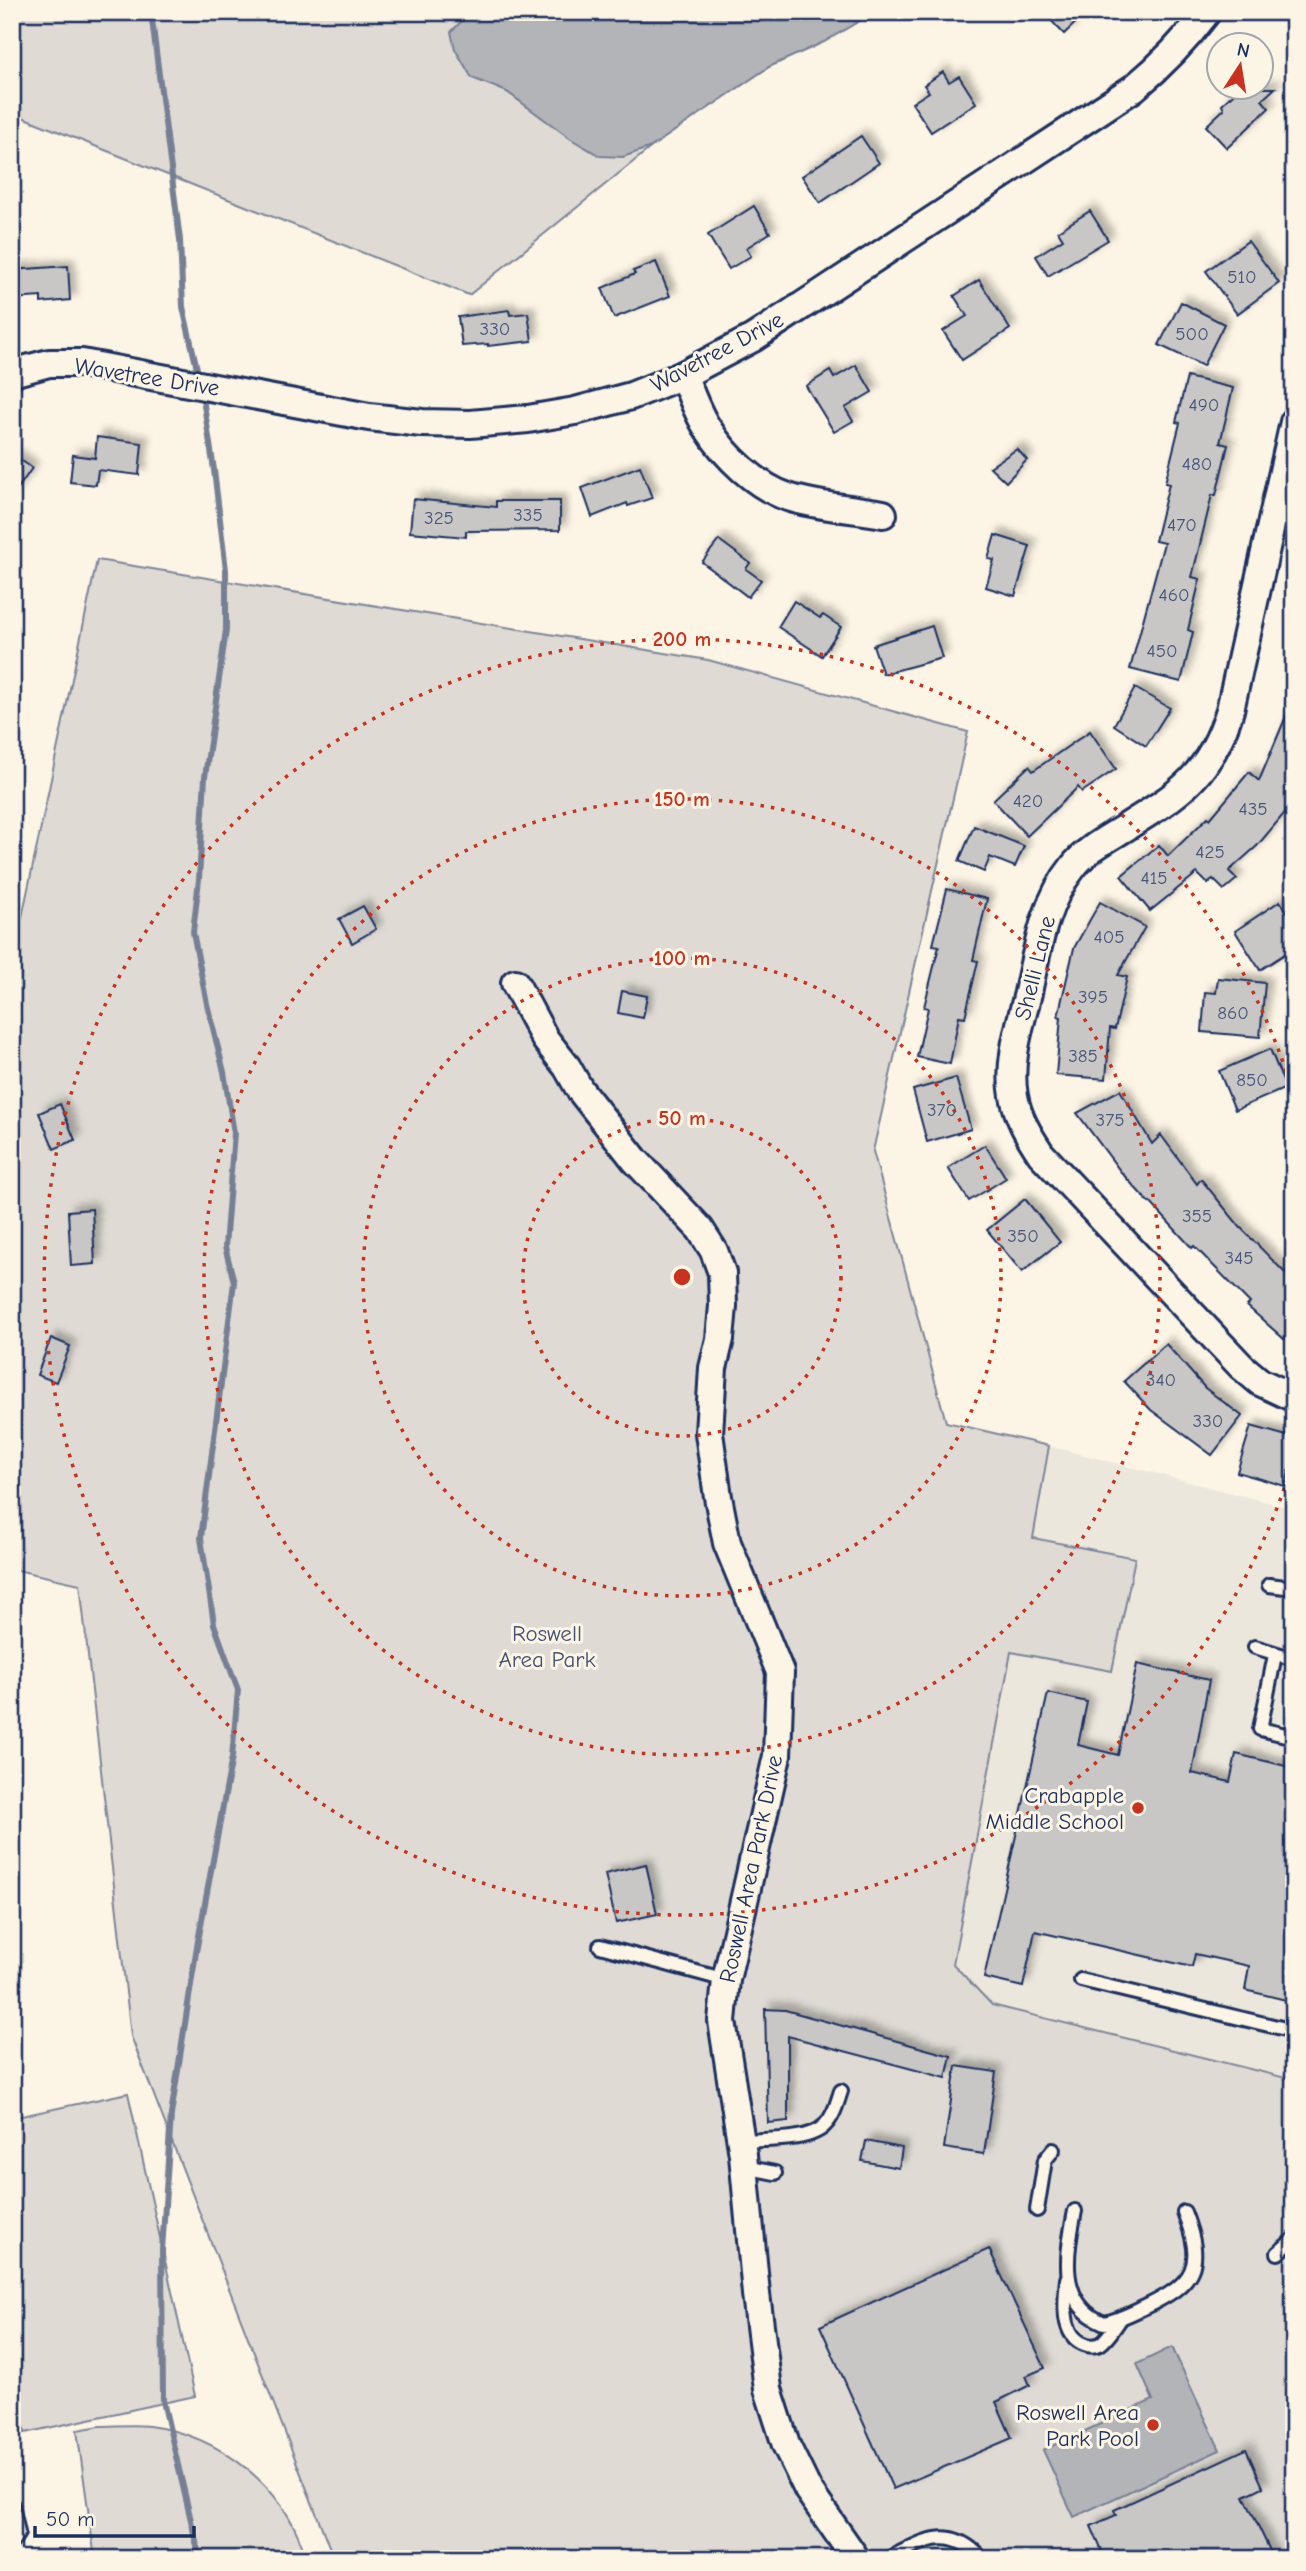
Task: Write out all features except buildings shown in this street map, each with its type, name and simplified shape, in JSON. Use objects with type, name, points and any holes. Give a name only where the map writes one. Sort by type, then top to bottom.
[{"type":"street","name":"Wavetree Drive","points":[[12,373],[49,363],[82,363],[369,417],[422,423],[470,424],[528,419],[575,411],[631,396],[683,375],[752,338],[1134,88],[1163,65],[1207,12]]},
{"type":"street","points":[[683,375],[706,427],[742,469],[789,497],[883,514]]},
{"type":"street","name":"Shelli Lane","points":[[1294,422],[1230,710],[1222,734],[1207,763],[1187,786],[1165,803],[1094,847],[1073,866],[1057,889],[1043,924],[1014,1052],[1012,1077],[1014,1099],[1024,1128],[1041,1154],[1241,1366],[1260,1382],[1294,1398]]},
{"type":"street","name":"Roswell Area Park Drive","points":[[515,983],[545,1039],[568,1067],[580,1090],[635,1160],[700,1229],[714,1251],[722,1273],[723,1306],[720,1339],[713,1368],[709,1433],[718,1497],[727,1543],[780,1672],[777,1756],[726,1980],[722,2021],[743,2154],[768,2389],[786,2445],[808,2490],[856,2559]]},
{"type":"lane","points":[[1269,1585],[1294,1588]]},
{"type":"lane","points":[[1255,1647],[1294,1659]]},
{"type":"lane","points":[[1275,1655],[1260,1729],[1294,1737]]},
{"type":"lane","points":[[600,1946],[726,1980]]},
{"type":"lane","points":[[1081,1980],[1294,2031]]},
{"type":"lane","points":[[743,2154],[818,2132],[833,2115],[841,2091]]},
{"type":"lane","points":[[1037,2210],[1045,2160],[1053,2150]]},
{"type":"lane","points":[[743,2154],[775,2173]]},
{"type":"lane","points":[[1075,2211],[1067,2259],[1064,2302],[1068,2328],[1079,2342],[1094,2346],[1101,2343],[1122,2317]]},
{"type":"lane","points":[[1067,2279],[1077,2300],[1097,2320],[1104,2323],[1169,2295],[1186,2283],[1192,2264],[1194,2236],[1184,2212]]},
{"type":"lane","points":[[1278,2253],[1294,2239]]},
{"type":"lane","points":[[12,2505],[18,2533],[12,2542]]},
{"type":"lane","points":[[888,2559],[928,2539],[941,2537],[955,2540],[982,2559]]},
{"type":"shaded area","points":[[470,12],[862,12],[861,20],[824,42],[769,67],[651,147],[623,157],[600,156],[571,139],[507,92],[472,78],[455,49],[451,32]]},
{"type":"shaded area","name":"Crabapple Middle School","points":[[1049,1446],[1294,1509],[1294,2080],[992,2005],[953,1964]]},
{"type":"shaded area","name":"Roswell Area Park Pool","points":[[1172,2347],[1220,2450],[1074,2517],[1043,2450],[1153,2400],[1137,2364]]},
{"type":"green space","points":[[12,12],[818,12],[469,295],[12,113]]},
{"type":"green space","name":"Roswell Area Park","points":[[97,560],[708,660],[968,732],[873,1151],[946,1422],[1049,1446],[1033,1538],[1135,1558],[1112,1671],[1011,1652],[953,1964],[992,2005],[1294,2080],[1294,2559],[334,2559],[131,2036],[80,1584],[12,1569],[12,965]]},
{"type":"green space","points":[[128,2093],[195,2396],[25,2433],[12,2374],[12,2118]]},
{"type":"green space","points":[[143,2425],[175,2431],[225,2453],[267,2488],[284,2510],[297,2533],[306,2559],[95,2559],[77,2430],[100,2426]]},
{"type":"waterway","points":[[151,12],[180,240],[183,307],[199,378]]},
{"type":"waterway","points":[[200,2559],[163,2401],[162,2250],[171,2115],[196,1952],[232,1757],[238,1690],[214,1624],[201,1538],[234,1282],[225,1247],[234,1133],[224,1072],[193,932],[205,777],[226,630],[226,570],[202,392]]},
{"type":"place","name":"Crabapple Middle School","points":[[1138,1808]]},
{"type":"place","name":"Roswell Area Park Pool","points":[[1153,2425]]}]
